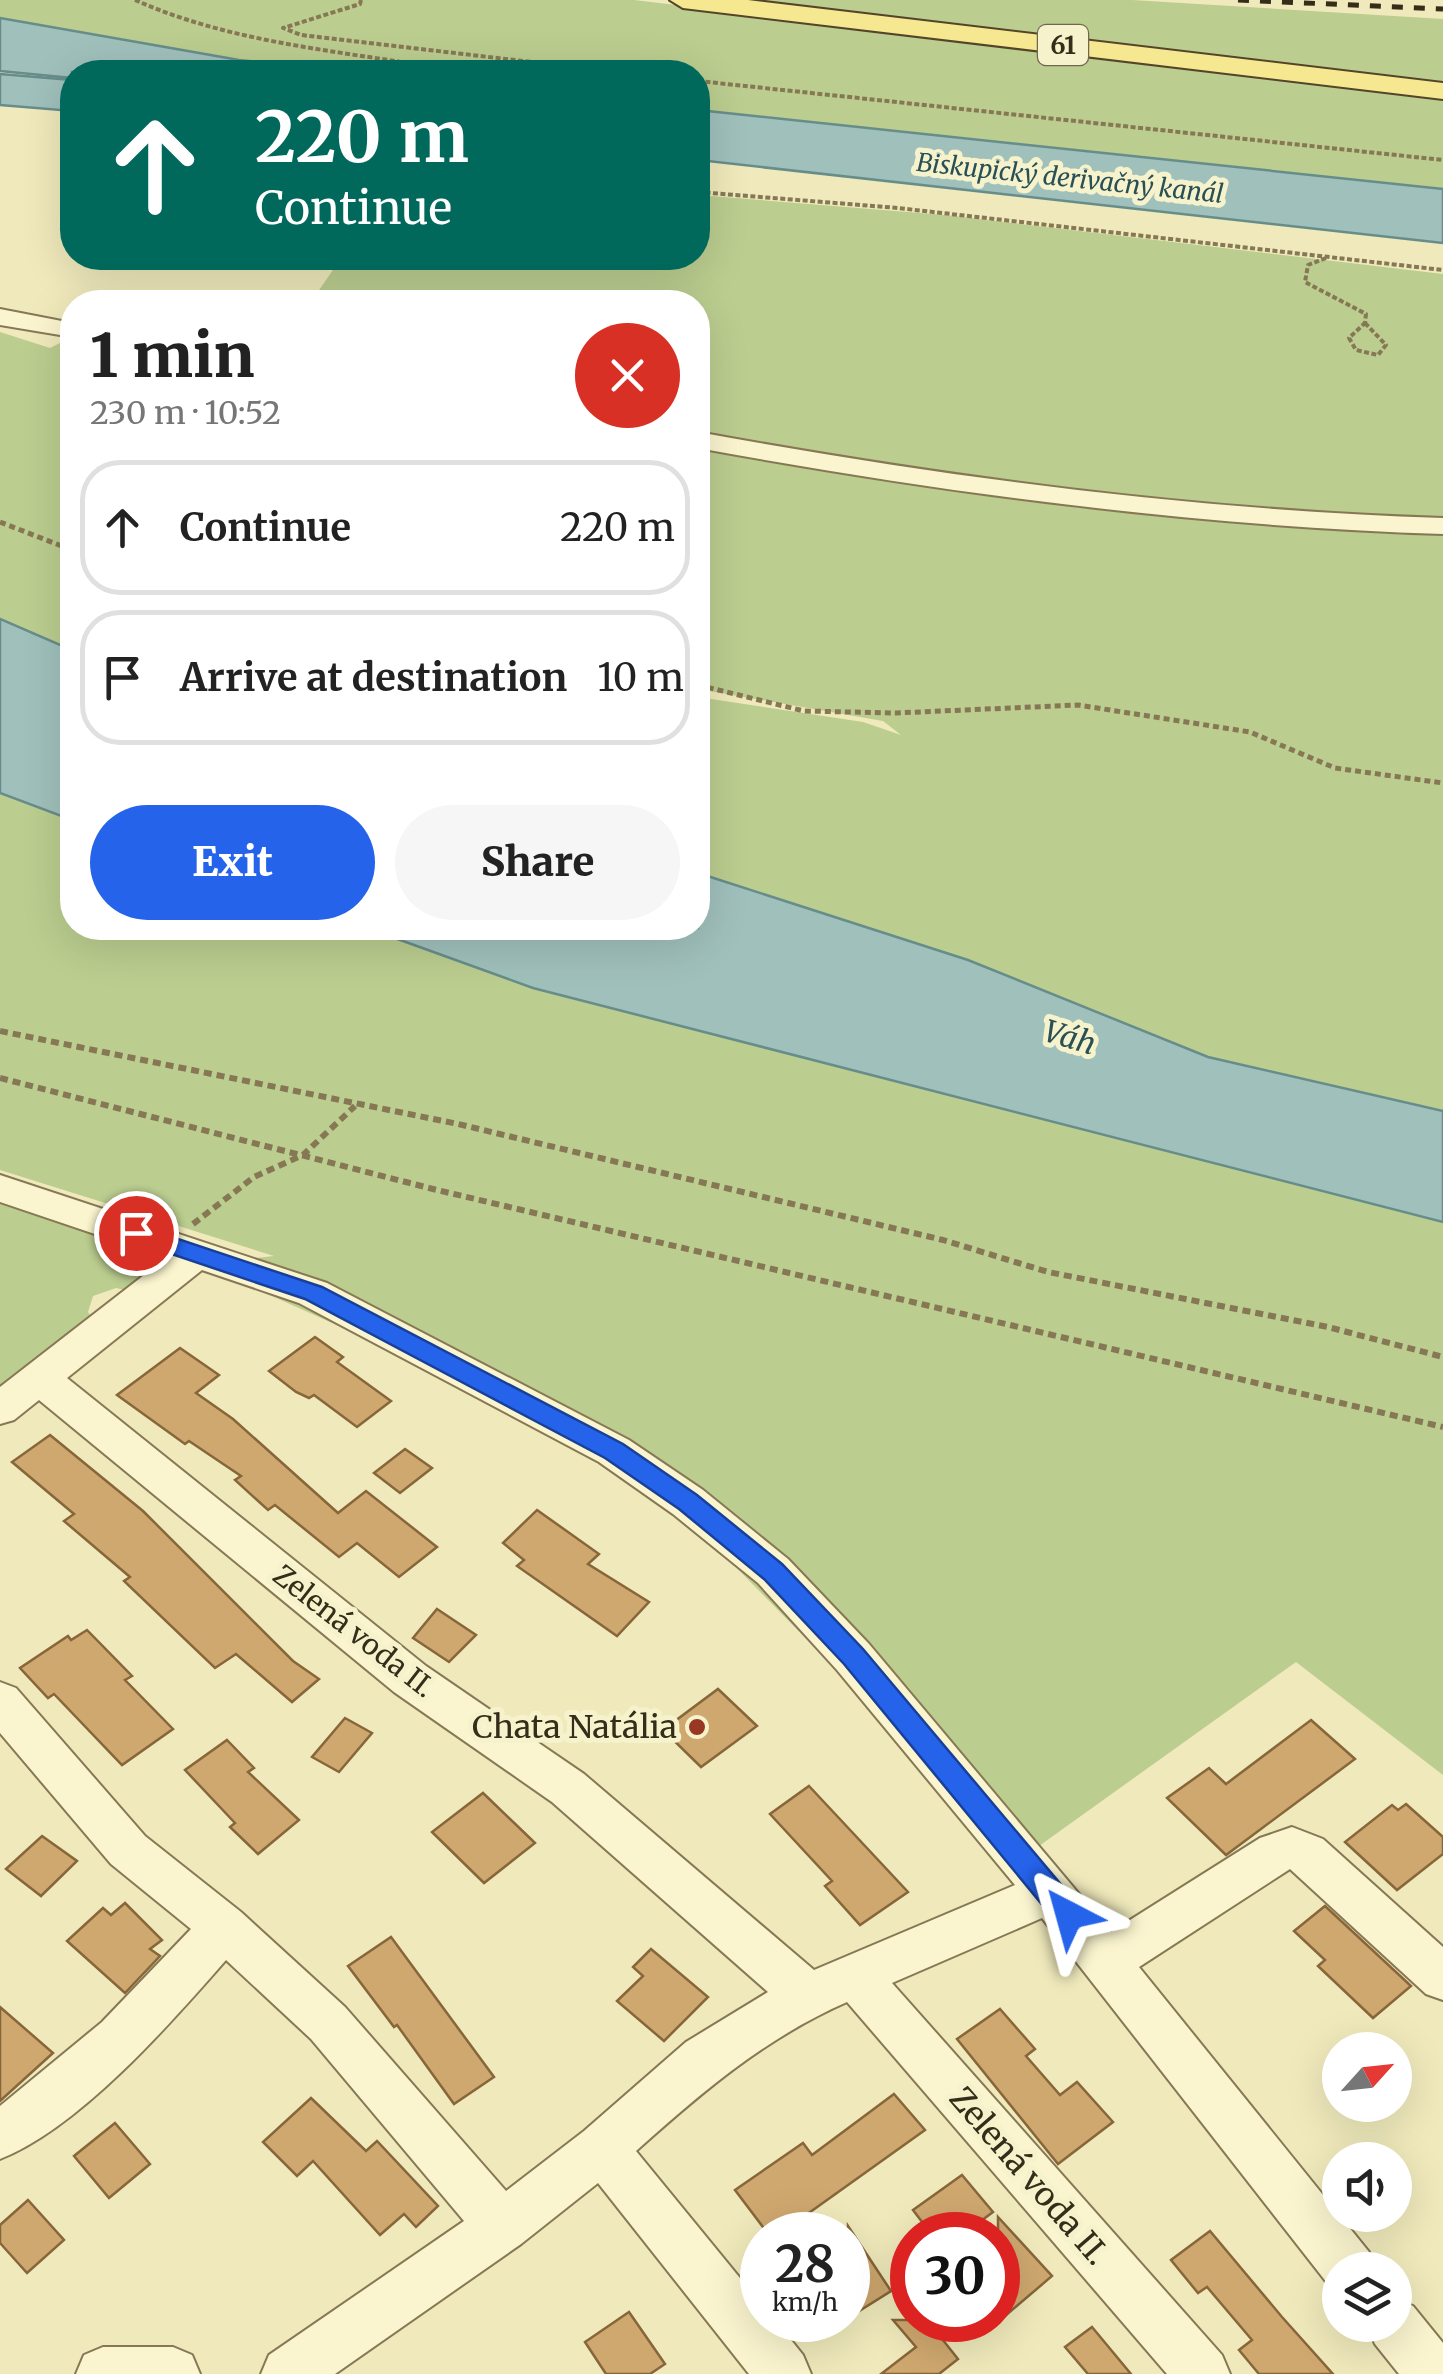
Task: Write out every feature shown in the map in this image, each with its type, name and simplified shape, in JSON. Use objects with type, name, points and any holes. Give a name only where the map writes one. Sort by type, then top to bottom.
[{"type":"main road","name":"61","points":[[683,0],[1443,91]]},
{"type":"street","points":[[0,317],[60,328]]},
{"type":"street","points":[[710,442],[844,468],[1123,506],[1443,526]]},
{"type":"street","points":[[0,1188],[314,1293],[614,1451],[688,1502],[773,1572],[853,1656],[1050,1892],[1336,2252]]},
{"type":"street","points":[[0,1409],[183,1249]]},
{"type":"street","name":"Zelená voda II.","points":[[40,1378],[410,1678],[568,1788],[808,1996]]},
{"type":"street","points":[[0,1701],[128,1850],[224,1927],[328,2024],[502,2226]]},
{"type":"street","points":[[1106,1962],[1277,1852],[1292,1848],[1306,1853],[1443,1978]]},
{"type":"street","points":[[288,2374],[502,2226],[602,2148],[704,2058],[755,2024],[808,1996],[1050,1892]]},
{"type":"street","points":[[0,2135],[35,2112],[166,1993],[224,1927]]},
{"type":"street","name":"Zelená voda II.","points":[[856,1977],[1203,2374]]},
{"type":"street","points":[[602,2148],[784,2374]]},
{"type":"street","points":[[1408,2342],[1433,2374]]},
{"type":"street","points":[[103,2374],[173,2374]]},
{"type":"path","points":[[135,0],[163,14],[251,41],[379,60]]},
{"type":"path","points":[[361,0],[360,4],[327,18],[291,22],[282,28],[301,35],[515,60]]},
{"type":"path","points":[[710,82],[1443,160]]},
{"type":"path","points":[[710,193],[917,210],[1443,270]]},
{"type":"path","points":[[1327,258],[1308,265],[1305,282],[1366,314],[1365,323],[1349,338],[1356,350],[1378,355],[1386,344],[1365,323]]},
{"type":"path","points":[[0,522],[60,545]]},
{"type":"path","points":[[710,688],[804,711],[896,713],[1078,704],[1250,732],[1335,768],[1443,783]]},
{"type":"path","points":[[0,1032],[458,1124],[925,1236],[1048,1272],[1328,1326],[1443,1357]]},
{"type":"path","points":[[0,1078],[304,1155],[1443,1428]]},
{"type":"path","points":[[183,1249],[254,1178],[304,1155],[355,1106]]},
{"type":"green space","points":[[0,0],[634,0],[1443,96],[1443,189],[710,111],[710,60],[239,60],[0,18]]},
{"type":"green space","points":[[726,0],[1132,0],[1443,19],[1443,86]]},
{"type":"green space","points":[[710,196],[945,215],[1443,274],[1443,1111],[1208,1057],[968,960],[710,877],[710,699],[863,722],[901,735],[883,721],[710,691],[710,290],[319,290],[333,270],[710,270]]},
{"type":"green space","points":[[0,332],[50,348],[60,343],[60,645],[0,619]]},
{"type":"green space","points":[[0,793],[60,816],[60,940],[400,940],[533,988],[1443,1222],[1443,1775],[1296,1662],[1004,1871],[880,1714],[672,1502],[444,1373],[200,1264],[274,1256],[0,1170]]},
{"type":"green space","points":[[0,1198],[92,1230],[146,1256],[146,1281],[130,1291],[116,1288],[93,1296],[88,1312],[95,1322],[0,1392]]},
{"type":"water","points":[[0,18],[239,60],[60,60],[60,77],[0,71]]},
{"type":"water","points":[[0,74],[60,79],[60,110],[0,105]]},
{"type":"water","name":"Biskupický derivačný kanál","points":[[710,111],[1443,189],[1443,243],[710,161]]},
{"type":"water","points":[[0,619],[60,645],[60,816],[0,793]]},
{"type":"water","name":"Váh","points":[[710,877],[968,960],[1208,1057],[1443,1111],[1443,1222],[533,988],[400,940],[710,940]]},
{"type":"building","points":[[315,1337],[343,1357],[337,1362],[391,1401],[357,1427],[314,1395],[309,1398],[296,1392],[269,1371]]},
{"type":"building","points":[[180,1348],[219,1375],[196,1393],[233,1419],[338,1513],[366,1491],[437,1547],[399,1577],[357,1543],[339,1557],[275,1505],[268,1510],[235,1480],[241,1476],[189,1441],[185,1444],[117,1395]]},
{"type":"building","points":[[50,1435],[143,1511],[293,1661],[319,1679],[292,1702],[236,1654],[215,1668],[124,1581],[130,1577],[64,1521],[74,1514],[12,1462]]},
{"type":"building","points":[[405,1449],[432,1468],[400,1493],[374,1473]]},
{"type":"building","points":[[537,1510],[599,1554],[588,1564],[649,1602],[617,1636],[517,1566],[524,1560],[503,1543]]},
{"type":"building","points":[[437,1609],[476,1635],[449,1662],[413,1638]]},
{"type":"building","points":[[87,1630],[132,1676],[125,1680],[173,1729],[122,1765],[54,1694],[48,1698],[20,1668],[68,1636],[71,1640]]},
{"type":"building","points":[[718,1689],[757,1726],[701,1767],[663,1730]]},
{"type":"building","points":[[345,1718],[372,1733],[339,1772],[312,1757]]},
{"type":"building","points":[[1311,1720],[1355,1759],[1226,1855],[1167,1798],[1209,1768],[1226,1784]]},
{"type":"building","points":[[227,1740],[254,1768],[248,1772],[299,1820],[258,1854],[230,1827],[235,1823],[185,1770]]},
{"type":"building","points":[[809,1786],[908,1892],[860,1925],[825,1886],[832,1881],[770,1814]]},
{"type":"building","points":[[483,1793],[535,1843],[484,1883],[432,1832]]},
{"type":"building","points":[[1406,1804],[1443,1837],[1443,1854],[1397,1890],[1345,1842],[1392,1805],[1398,1810]]},
{"type":"building","points":[[42,1836],[77,1861],[41,1896],[6,1869]]},
{"type":"building","points":[[125,1903],[162,1940],[150,1949],[160,1956],[125,1993],[67,1941],[103,1908],[111,1915]]},
{"type":"building","points":[[1325,1906],[1411,1986],[1373,2018],[1318,1966],[1325,1960],[1294,1931]]},
{"type":"building","points":[[391,1937],[494,2077],[454,2104],[348,1966]]},
{"type":"building","points":[[651,1949],[708,1997],[664,2041],[617,2001],[643,1976],[633,1967]]},
{"type":"building","points":[[0,2007],[53,2053],[0,2101]]},
{"type":"building","points":[[1000,2009],[1035,2049],[1026,2056],[1060,2095],[1077,2082],[1113,2122],[1058,2164],[957,2039]]},
{"type":"building","points":[[894,2094],[925,2130],[810,2212],[752,2212],[735,2190],[803,2143],[812,2155]]},
{"type":"building","points":[[311,2098],[366,2151],[377,2141],[438,2206],[416,2227],[404,2214],[380,2235],[313,2161],[297,2176],[263,2142]]},
{"type":"building","points":[[115,2123],[150,2164],[109,2198],[74,2156]]},
{"type":"building","points":[[962,2175],[993,2212],[915,2212]]},
{"type":"building","points":[[28,2200],[64,2240],[27,2273],[0,2243],[0,2225]]},
{"type":"building","points":[[1210,2231],[1333,2374],[1259,2374],[1239,2350],[1252,2340],[1207,2287],[1198,2293],[1171,2260]]},
{"type":"building","points":[[1020,2241],[1052,2276],[1020,2303]]},
{"type":"building","points":[[870,2259],[890,2289],[870,2304]]},
{"type":"building","points":[[629,2312],[665,2364],[650,2374],[606,2374],[585,2342]]},
{"type":"building","points":[[1092,2327],[1131,2374],[1088,2374],[1065,2347]]},
{"type":"building","points":[[912,2342],[944,2342],[958,2359],[939,2374],[881,2374],[916,2347]]},
{"type":"railway","points":[[1238,0],[1443,9]]},
{"type":"place","name":"Chata Natália","points":[[697,1727]]},
{"type":"route","points":[[136,1233],[314,1293],[614,1451],[688,1502],[773,1572],[853,1656],[1069,1915]]}]
